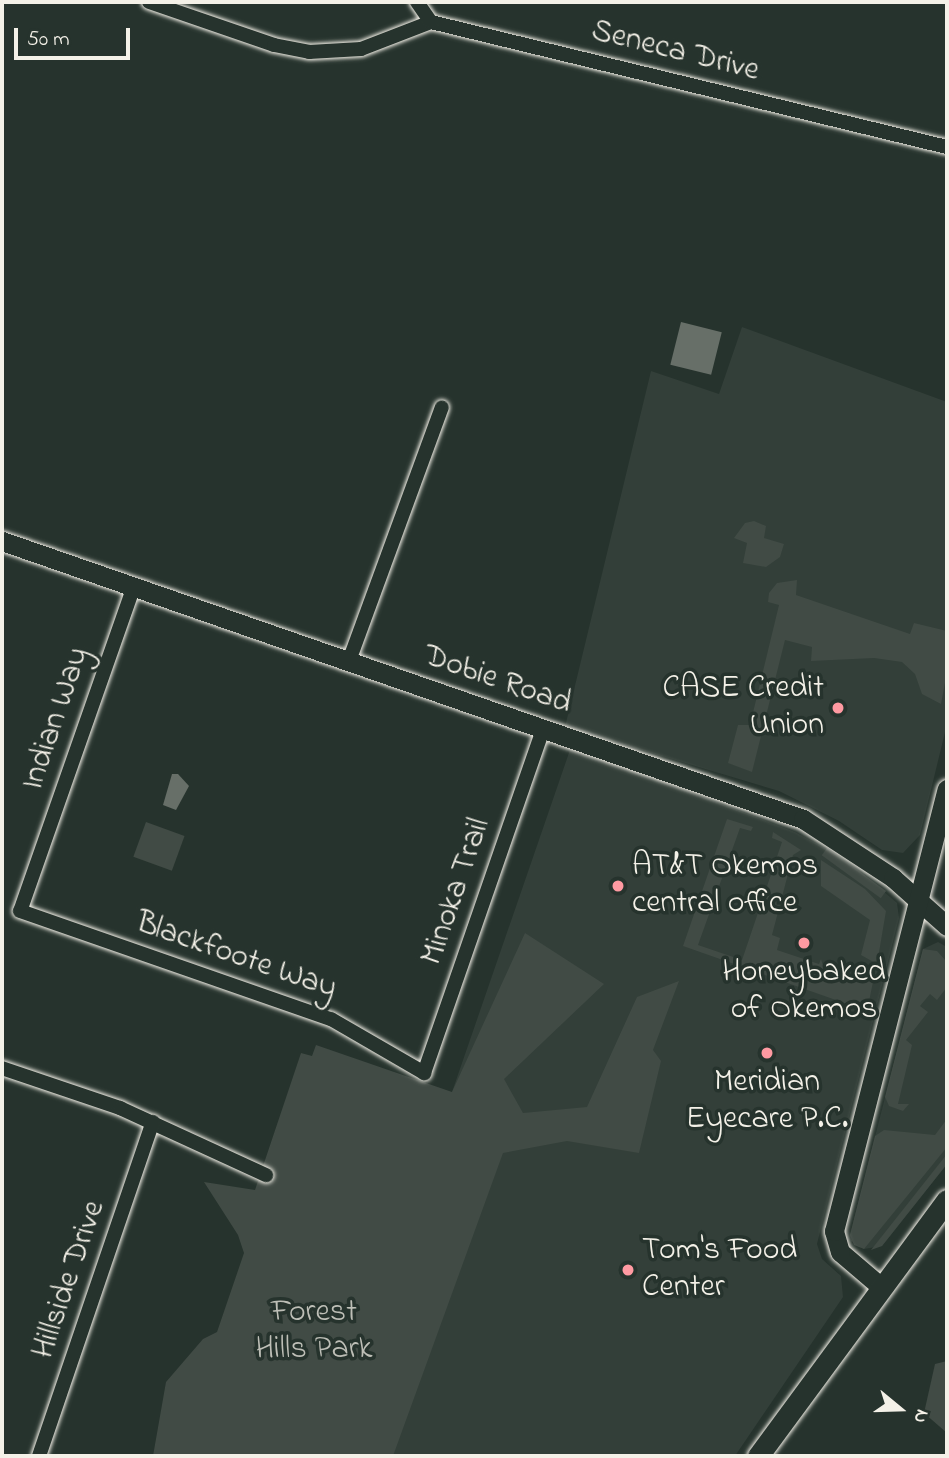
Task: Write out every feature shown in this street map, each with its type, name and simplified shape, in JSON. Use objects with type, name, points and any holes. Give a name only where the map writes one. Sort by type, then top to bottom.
[{"type":"main road","points":[[758,1456],[880,1286],[947,1200]]},
{"type":"street","points":[[149,2],[274,45],[309,52],[361,49],[431,22],[417,2]]},
{"type":"street","name":"Seneca Drive","points":[[431,22],[947,147]]},
{"type":"street","points":[[349,661],[442,407]]},
{"type":"street","name":"Dobie Road","points":[[2,541],[803,819],[842,841],[947,926]]},
{"type":"street","name":"Indian Way","points":[[20,911],[134,586]]},
{"type":"street","name":"Minoka Trail","points":[[424,1073],[543,729]]},
{"type":"street","points":[[880,1286],[840,1252],[834,1231],[947,789]]},
{"type":"street","name":"Blackfoote Way","points":[[20,911],[331,1018],[424,1073]]},
{"type":"street","points":[[2,1068],[153,1122],[266,1175]]},
{"type":"street","name":"Hillside Drive","points":[[39,1456],[153,1122]]},
{"type":"shaded area","points":[[681,322],[722,332],[711,375],[670,365]]},
{"type":"shaded area","points":[[742,327],[947,402],[947,724],[920,835],[903,853],[882,850],[839,821],[779,791],[565,727],[651,371],[719,394]]},
{"type":"shaded area","points":[[571,747],[795,832],[848,861],[897,903],[899,918],[817,1244],[822,1259],[841,1276],[843,1297],[735,1456],[369,1456],[452,1092]]},
{"type":"shaded area","points":[[172,774],[178,774],[189,786],[176,810],[163,805]]},
{"type":"shaded area","points":[[938,942],[947,947],[947,1164],[882,1246],[864,1249],[851,1241],[850,1235],[923,949]]},
{"type":"green space","points":[[754,521],[766,526],[764,538],[784,544],[780,557],[766,567],[743,563],[747,543],[734,538],[745,523]]},
{"type":"green space","points":[[797,580],[796,595],[910,634],[914,623],[947,631],[947,672],[941,704],[922,694],[915,674],[902,662],[874,658],[811,661],[812,647],[785,640],[752,772],[728,763],[738,725],[750,725],[779,605],[768,602],[769,593],[777,583]]},
{"type":"green space","points":[[727,819],[753,827],[751,831],[740,828],[698,945],[742,960],[782,842],[772,838],[773,832],[801,850],[793,855],[772,935],[780,938],[777,950],[819,964],[821,959],[823,966],[873,982],[867,1011],[683,946]]},
{"type":"green space","points":[[146,822],[185,836],[172,871],[133,857]]},
{"type":"green space","points":[[827,848],[886,891],[881,898],[822,855]]},
{"type":"green space","points":[[821,860],[865,889],[886,911],[877,964],[861,955],[870,920],[821,886]]},
{"type":"green space","name":"Forest Hills Park","points":[[525,933],[604,984],[504,1079],[523,1113],[587,1107],[637,997],[679,981],[653,1050],[661,1061],[639,1153],[567,1141],[503,1153],[393,1456],[153,1456],[166,1382],[203,1339],[217,1332],[244,1253],[238,1235],[204,1182],[255,1190],[301,1053],[312,1056],[316,1045],[452,1092]]},
{"type":"green space","points":[[923,949],[937,951],[947,962],[947,987],[937,1000],[930,994],[920,1006],[928,1012],[906,1040],[912,1045],[898,1104],[909,1104],[903,1111],[889,1106],[885,1097]]},
{"type":"green space","points":[[947,1119],[947,1147],[864,1249],[854,1245],[850,1235],[875,1136],[884,1130],[935,1135]]},
{"type":"green space","points":[[947,1154],[947,1164],[882,1246],[871,1250]]},
{"type":"green space","points":[[947,1361],[947,1433],[924,1413],[935,1364]]},
{"type":"place","name":"CASE Credit Union","points":[[838,708]]},
{"type":"place","name":"AT&T Okemos central office","points":[[618,886]]},
{"type":"place","name":"Honeybaked of Okemos","points":[[804,943]]},
{"type":"place","name":"Meridian Eyecare P.C.","points":[[767,1053]]},
{"type":"place","name":"Tom's Food Center","points":[[628,1270]]}]
